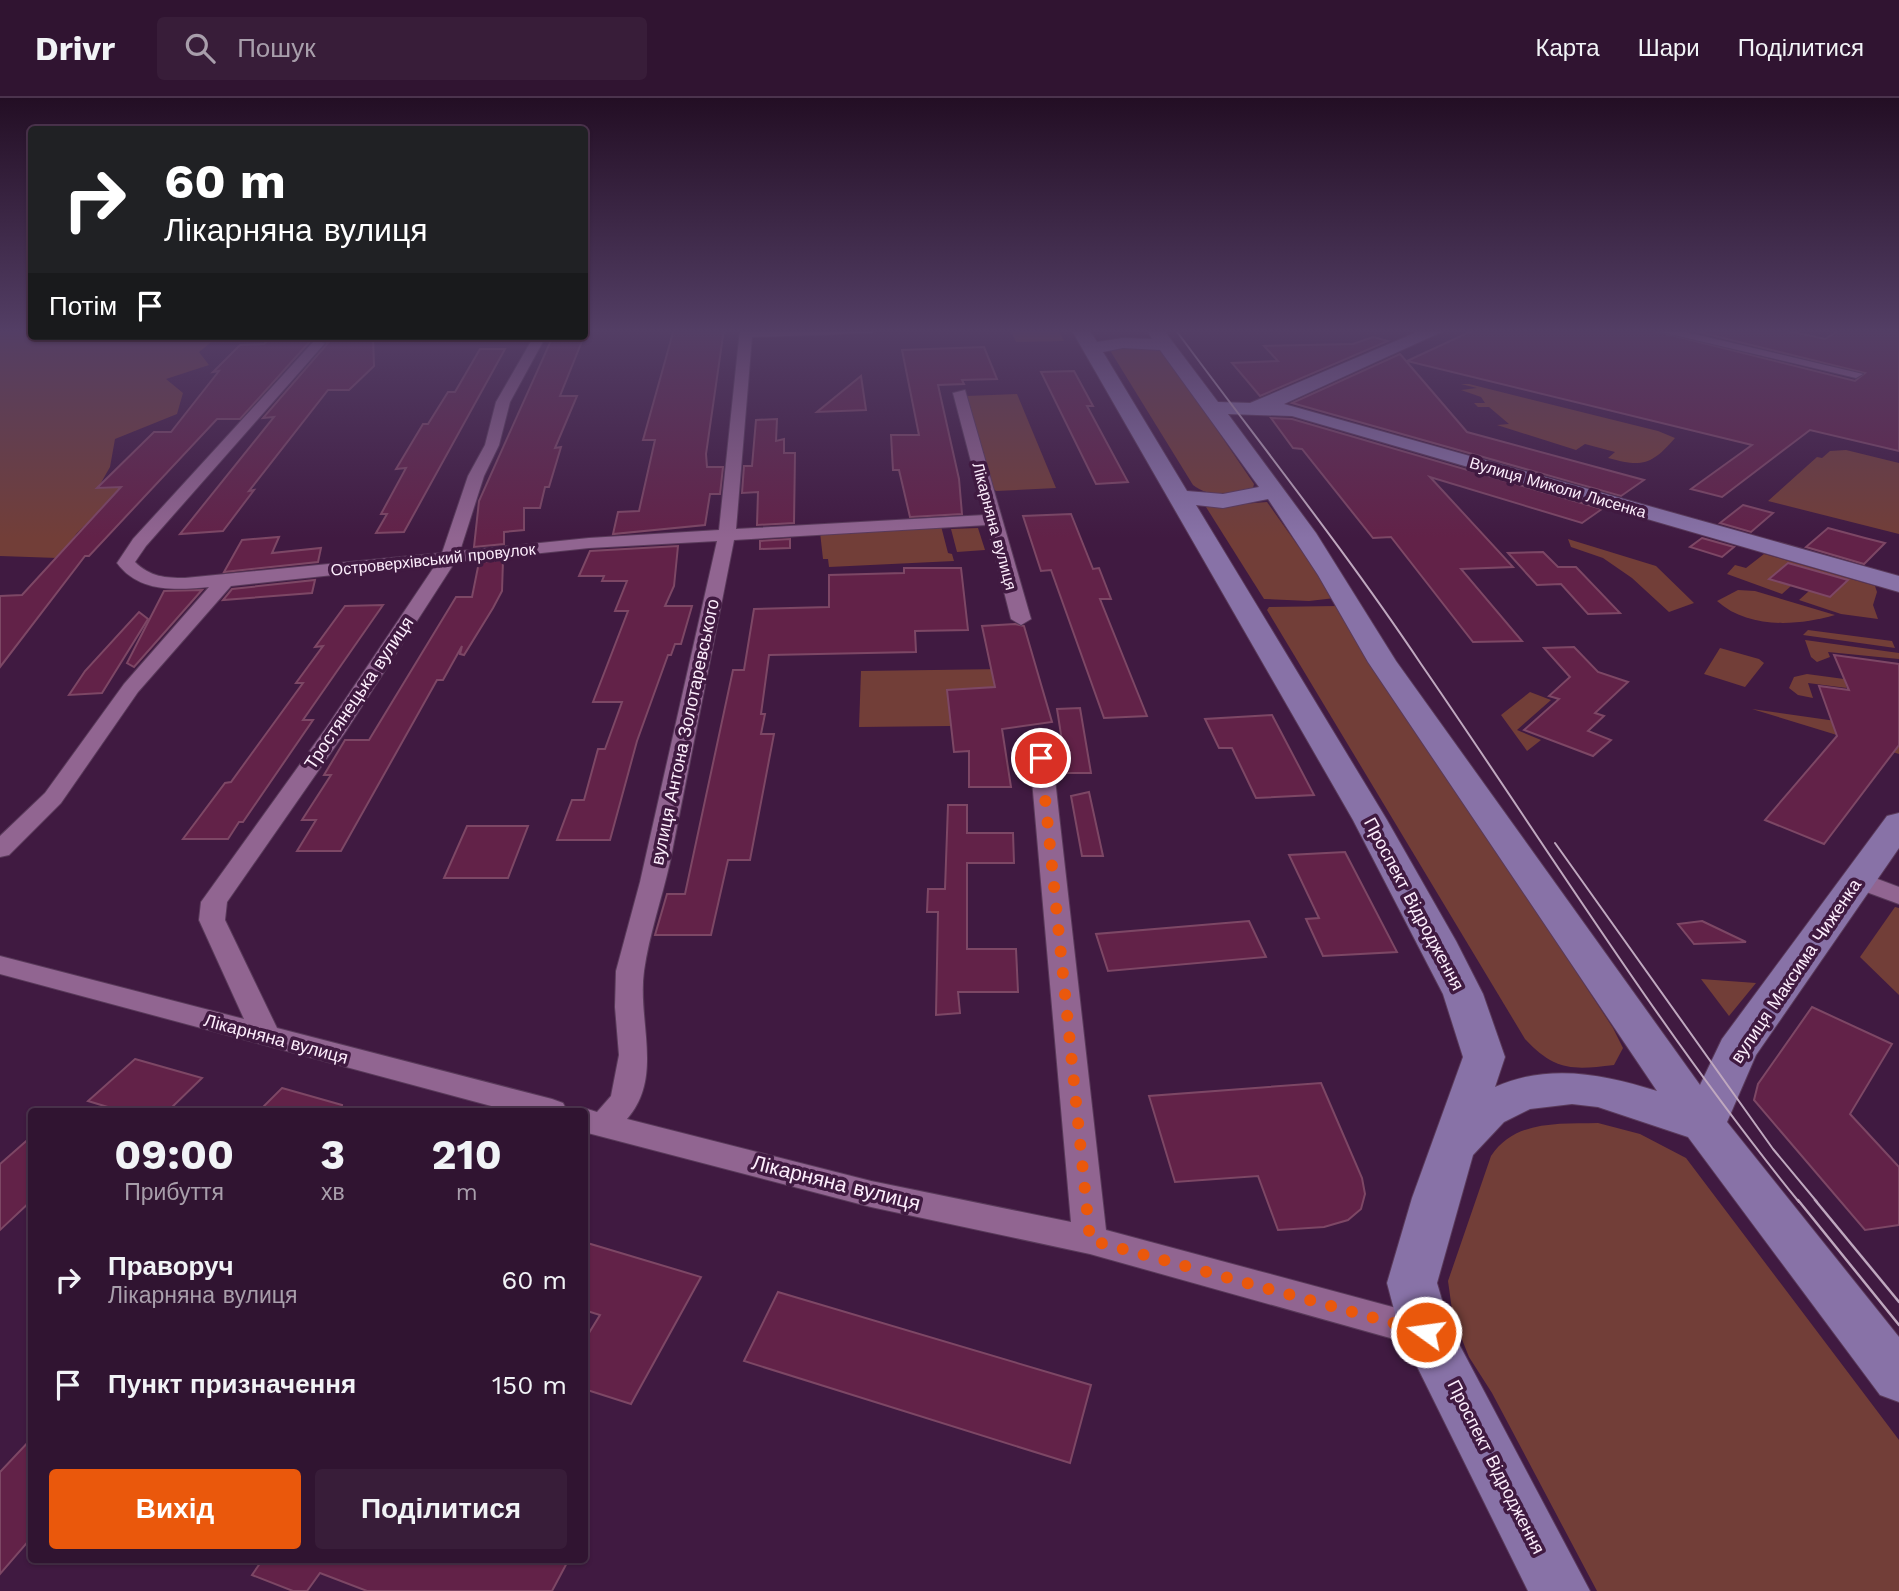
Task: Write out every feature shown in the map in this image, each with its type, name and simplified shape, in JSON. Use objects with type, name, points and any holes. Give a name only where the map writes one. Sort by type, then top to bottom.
[{"type":"main road","name":"Проспект Відродження","points":[[1122,399],[1370,820],[1437,940],[1463,994],[1484,1057],[1452,1149],[1412,1283],[1426,1332],[1560,1591]]},
{"type":"main road","points":[[1207,399],[1351,602],[1382,662],[1703,1125],[1899,1378]]},
{"type":"main road","points":[[1287,404],[1298,399]]},
{"type":"main road","name":"Вулиця Миколи Лисенка","points":[[1214,408],[1287,404],[1899,584]]},
{"type":"main road","points":[[1181,497],[1223,501],[1273,491]]},
{"type":"main road","name":"вулиця Максима Чиженка","points":[[1703,1125],[1738,1050],[1899,823]]},
{"type":"main road","points":[[1452,1149],[1490,1108],[1535,1088],[1609,1091],[1703,1125]]},
{"type":"street","name":"Островерхівський провулок","points":[[269,399],[139,543],[125,563],[133,573],[158,583],[225,581],[589,543],[992,520]]},
{"type":"street","name":"Тростянецька вулиця","points":[[267,1038],[212,920],[214,902],[335,731],[449,558],[476,476],[492,445],[505,399]]},
{"type":"street","name":"вулиця Антона Золотаревського","points":[[594,1122],[626,1100],[635,1055],[629,1007],[630,971],[673,788],[727,534],[740,399]]},
{"type":"street","name":"Лікарняна вулиця","points":[[961,399],[992,520],[1021,619]]},
{"type":"street","points":[[0,850],[53,798],[131,688],[225,581]]},
{"type":"street","points":[[1039,735],[1090,1240]]},
{"type":"street","points":[[1858,880],[1899,896]]},
{"type":"street","name":"Лікарняна вулиця","points":[[0,965],[267,1038],[540,1108]]},
{"type":"street","name":"Лікарняна вулиця","points":[[594,1122],[872,1194],[1090,1240],[1426,1332]]},
{"type":"shaded area","points":[[0,399],[181,399],[177,414],[115,439],[110,467],[98,488],[124,487],[77,533],[58,558],[0,556]]},
{"type":"shaded area","points":[[967,399],[1019,399],[1056,488],[996,491],[990,486]]},
{"type":"shaded area","points":[[1140,399],[1196,399],[1254,484],[1253,488],[1239,493],[1223,494],[1207,492],[1193,485]]},
{"type":"shaded area","points":[[1482,399],[1528,399],[1658,431],[1675,438],[1652,459],[1629,463],[1608,458],[1615,452],[1585,444],[1576,450],[1497,425],[1509,424],[1489,407],[1478,407],[1474,403],[1485,403]]},
{"type":"shaded area","points":[[1846,450],[1899,463],[1899,534],[1768,501],[1817,457],[1822,458],[1830,451]]},
{"type":"shaded area","points":[[1267,502],[1335,598],[1309,601],[1264,599],[1206,507]]},
{"type":"shaded area","points":[[941,526],[948,553],[952,554],[954,561],[829,567],[828,559],[823,559],[820,532]]},
{"type":"shaded area","points":[[978,528],[985,550],[957,552],[951,529]]},
{"type":"shaded area","points":[[1568,539],[1656,566],[1694,603],[1669,612],[1632,578],[1603,558],[1571,547]]},
{"type":"shaded area","points":[[1764,554],[1875,586],[1877,592],[1873,605],[1878,619],[1841,614],[1799,600],[1809,591],[1830,597],[1843,584],[1770,579],[1791,586],[1782,594],[1727,574],[1735,565],[1746,568]]},
{"type":"shaded area","points":[[1738,590],[1755,591],[1835,615],[1789,623],[1758,621],[1743,617],[1717,601]]},
{"type":"shaded area","points":[[1336,606],[1613,1028],[1623,1048],[1614,1065],[1587,1068],[1565,1066],[1546,1057],[1525,1039],[1267,610],[1269,607]]},
{"type":"shaded area","points":[[1808,630],[1892,641],[1895,648],[1803,635]]},
{"type":"shaded area","points":[[1805,640],[1899,653],[1899,659],[1828,652],[1830,657],[1817,662],[1811,657]]},
{"type":"shaded area","points":[[1720,648],[1759,659],[1764,663],[1745,687],[1704,674]]},
{"type":"shaded area","points":[[1005,669],[1033,725],[859,727],[861,671]]},
{"type":"shaded area","points":[[1807,674],[1844,679],[1847,688],[1808,683],[1813,698],[1798,695],[1789,688],[1794,677]]},
{"type":"shaded area","points":[[1530,692],[1551,700],[1517,730],[1541,740],[1527,751],[1501,715]]},
{"type":"shaded area","points":[[1752,709],[1899,730],[1899,754]]},
{"type":"shaded area","points":[[1895,907],[1899,908],[1899,995],[1860,957]]},
{"type":"shaded area","points":[[1701,979],[1756,983],[1729,1016]]},
{"type":"shaded area","points":[[1598,1123],[1640,1134],[1686,1158],[1899,1440],[1899,1591],[1597,1591],[1492,1393],[1469,1357],[1453,1317],[1448,1281],[1491,1156],[1501,1144],[1512,1136],[1538,1126]]},
{"type":"building","points":[[197,399],[258,399],[240,419],[217,419],[89,556],[85,556],[0,667],[0,596],[22,595],[121,487],[97,488],[154,432],[171,432]]},
{"type":"building","points":[[280,399],[321,399],[249,491],[254,490],[223,531],[180,534],[274,417],[263,418]]},
{"type":"building","points":[[444,399],[478,399],[404,532],[376,533],[387,514],[381,514],[406,468],[396,469],[423,424],[428,424]]},
{"type":"building","points":[[525,399],[576,399],[555,448],[561,447],[549,487],[545,487],[540,508],[524,508],[524,530],[504,532],[504,544],[474,547],[479,501]]},
{"type":"building","points":[[655,399],[714,399],[706,454],[707,467],[723,467],[720,494],[710,494],[705,525],[613,534],[618,512],[639,511],[655,440],[643,440]]},
{"type":"building","points":[[833,399],[864,399],[866,410],[817,412]]},
{"type":"building","points":[[912,399],[941,399],[959,479],[962,514],[910,517],[899,470],[893,470],[891,435],[919,435]]},
{"type":"building","points":[[1054,399],[1089,399],[1093,406],[1087,406],[1128,482],[1096,484]]},
{"type":"building","points":[[1302,399],[1438,399],[1467,432],[1644,480],[1621,496],[1292,403]]},
{"type":"building","points":[[1562,399],[1899,399],[1899,451],[1810,430],[1722,497],[1691,489],[1752,445]]},
{"type":"building","points":[[1271,418],[1292,419],[1602,509],[1582,523],[1430,477],[1513,567],[1461,569],[1522,641],[1473,642],[1391,537],[1373,538],[1302,449],[1293,448]]},
{"type":"building","points":[[777,419],[776,441],[784,439],[784,453],[795,453],[794,523],[757,525],[758,492],[742,493],[744,466],[752,466],[756,420]]},
{"type":"building","points":[[1743,505],[1773,513],[1751,532],[1720,523]]},
{"type":"building","points":[[1071,514],[1093,569],[1099,568],[1111,599],[1100,599],[1147,716],[1104,718],[1051,570],[1041,571],[1023,516]]},
{"type":"building","points":[[1828,528],[1885,543],[1864,564],[1806,547]]},
{"type":"building","points":[[279,537],[272,553],[321,548],[318,562],[224,572],[242,540]]},
{"type":"building","points":[[1702,538],[1734,547],[1722,557],[1690,547]]},
{"type":"building","points":[[790,539],[790,548],[760,549],[760,541]]},
{"type":"building","points":[[678,546],[674,586],[665,606],[692,606],[681,644],[675,644],[671,655],[668,655],[637,741],[610,840],[557,840],[572,800],[584,800],[598,749],[605,749],[622,702],[593,702],[628,611],[615,611],[627,581],[602,581],[604,576],[579,576],[590,551]]},
{"type":"building","points":[[1543,552],[1558,567],[1576,567],[1620,613],[1588,614],[1561,584],[1537,585],[1508,553]]},
{"type":"building","points":[[503,560],[502,591],[493,608],[464,655],[460,654],[462,646],[443,680],[437,680],[341,851],[297,851],[316,820],[302,820],[331,775],[324,775],[345,740],[369,740],[456,597],[472,597],[479,562]]},
{"type":"building","points":[[1788,563],[1848,580],[1830,597],[1769,579]]},
{"type":"building","points":[[904,568],[961,568],[968,630],[915,631],[916,652],[769,655],[761,734],[774,734],[750,860],[728,860],[711,935],[655,935],[667,894],[685,894],[733,670],[744,670],[754,609],[829,607],[829,575],[904,573]]},
{"type":"building","points":[[315,580],[312,593],[223,600],[232,589]]},
{"type":"building","points":[[202,590],[134,667],[127,663],[164,591]]},
{"type":"building","points":[[383,605],[303,720],[313,720],[243,822],[239,822],[228,839],[183,839],[225,783],[231,782],[303,683],[296,683],[323,646],[315,647],[345,606]]},
{"type":"building","points":[[139,612],[148,619],[102,693],[69,695],[85,671]]},
{"type":"building","points":[[982,626],[1024,626],[1052,722],[1002,729],[1011,787],[969,787],[969,751],[954,752],[947,690],[995,687]]},
{"type":"building","points":[[1574,647],[1598,672],[1628,682],[1595,713],[1604,716],[1588,731],[1611,740],[1593,756],[1524,730],[1559,699],[1549,696],[1570,677],[1544,648]]},
{"type":"building","points":[[1834,655],[1899,664],[1899,745],[1824,844],[1765,820],[1837,736],[1819,686],[1849,690]]},
{"type":"building","points":[[1080,708],[1091,773],[1067,773],[1057,709]]},
{"type":"building","points":[[1272,715],[1314,795],[1256,798],[1232,748],[1219,748],[1205,719]]},
{"type":"building","points":[[1089,792],[1103,856],[1082,856],[1071,796]]},
{"type":"building","points":[[948,805],[967,805],[967,833],[1013,833],[1014,863],[967,863],[967,949],[1016,949],[1018,992],[958,992],[960,1013],[936,1015],[938,912],[927,912],[928,889],[945,889]]},
{"type":"building","points":[[467,826],[528,826],[508,878],[444,878]]},
{"type":"building","points":[[1345,852],[1397,952],[1323,956],[1306,919],[1319,918],[1289,855]]},
{"type":"building","points":[[1249,921],[1266,957],[1108,971],[1096,934]]},
{"type":"building","points":[[1702,921],[1746,942],[1694,944],[1678,924]]},
{"type":"building","points":[[1812,1007],[1892,1044],[1850,1114],[1899,1167],[1899,1225],[1865,1230],[1754,1100],[1758,1084]]},
{"type":"building","points":[[135,1059],[202,1078],[171,1108],[111,1108],[88,1101]]},
{"type":"building","points":[[1321,1083],[1362,1178],[1365,1194],[1361,1209],[1348,1220],[1324,1227],[1278,1230],[1258,1176],[1175,1182],[1149,1096]]},
{"type":"building","points":[[282,1088],[342,1105],[342,1108],[262,1108]]},
{"type":"building","points":[[28,1140],[28,1204],[0,1230],[0,1164]]},
{"type":"building","points":[[588,1243],[701,1277],[631,1404],[588,1390],[588,1334],[600,1315],[588,1311]]},
{"type":"building","points":[[778,1292],[1091,1385],[1070,1463],[744,1361]]},
{"type":"building","points":[[28,1442],[28,1542],[0,1574],[0,1472]]},
{"type":"building","points":[[260,1563],[567,1563],[552,1591],[367,1591],[320,1573],[307,1591],[293,1591],[252,1575]]},
{"type":"tram line","points":[[1227,399],[1392,621],[1651,1005],[1799,1202]]},
{"type":"tram line","points":[[1555,843],[1773,1149],[1817,1202]]},
{"type":"tram line","points":[[1798,1200],[1899,1325]]},
{"type":"tram line","points":[[1815,1200],[1899,1302]]},
{"type":"route","points":[[1041,758],[1090,1240],[1426,1332]]}]
